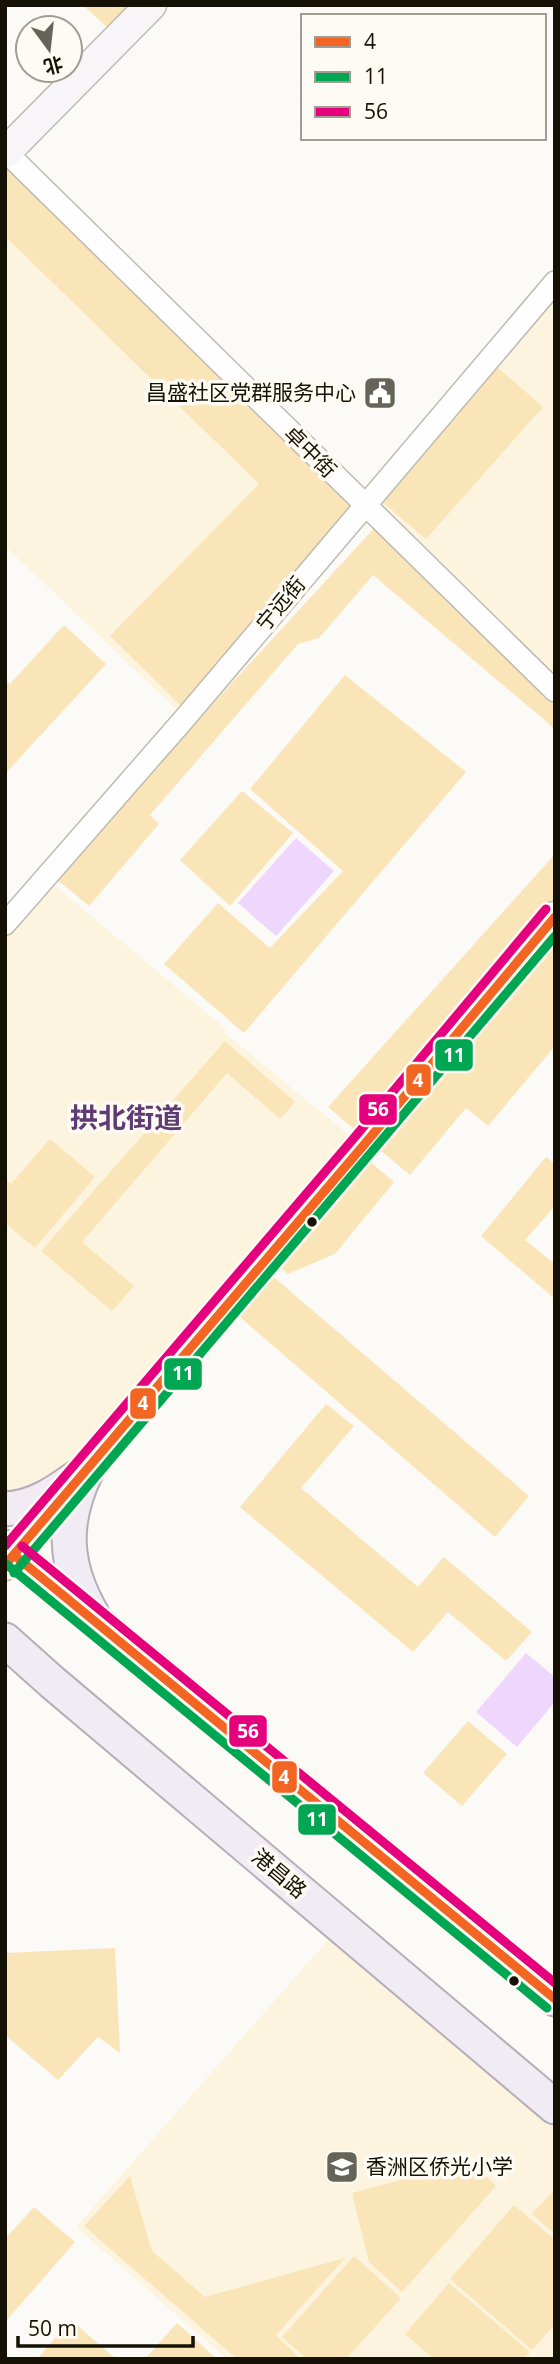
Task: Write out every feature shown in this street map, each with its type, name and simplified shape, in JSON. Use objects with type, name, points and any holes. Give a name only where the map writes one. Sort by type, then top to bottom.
[{"type":"main road","points":[[6,153],[150,5]]},
{"type":"main road","points":[[555,917],[87,1470],[8,1556],[101,1626],[555,1999]]},
{"type":"main road","points":[[5,1509],[37,1502],[60,1490],[87,1470]]},
{"type":"main road","points":[[87,1470],[72,1510],[70,1560],[80,1589],[101,1626]]},
{"type":"main road","name":"港昌路","points":[[5,1640],[555,2107]]},
{"type":"main road","points":[[5,1667],[21,1669],[52,1682]]},
{"type":"street","name":"卓中街","points":[[6,153],[555,691]]},
{"type":"street","name":"宁远街","points":[[5,924],[193,708],[555,282]]},
{"type":"shaded area","points":[[83,5],[140,5],[113,33]]},
{"type":"shaded area","points":[[5,155],[364,505],[185,718],[5,546]]},
{"type":"shaded area","points":[[5,163],[357,510],[184,709],[110,636],[259,484],[9,240],[5,243]]},
{"type":"shaded area","points":[[555,283],[555,691],[365,505]]},
{"type":"shaded area","points":[[497,367],[543,407],[426,539],[380,500]]},
{"type":"shaded area","points":[[377,525],[555,701],[555,729],[373,575],[319,638],[298,644],[150,815],[159,824],[89,906],[54,877]]},
{"type":"shaded area","points":[[64,625],[106,664],[5,774],[5,680],[10,684]]},
{"type":"shaded area","points":[[345,675],[466,772],[244,1033],[164,964],[218,903],[270,948],[343,871],[250,789]]},
{"type":"shaded area","points":[[242,791],[293,833],[230,906],[180,860]]},
{"type":"shaded area","points":[[296,838],[334,871],[276,936],[238,903]]},
{"type":"shaded area","points":[[555,854],[555,908],[363,1137],[328,1107]]},
{"type":"shaded area","points":[[46,878],[226,1029],[224,1032],[361,1145],[86,1469],[5,1508],[5,925]]},
{"type":"shaded area","points":[[555,930],[555,1046],[488,1126],[466,1108],[410,1175],[374,1145]]},
{"type":"shaded area","points":[[225,1041],[295,1102],[280,1119],[227,1073],[82,1242],[134,1286],[112,1311],[41,1251]]},
{"type":"shaded area","points":[[50,1139],[95,1177],[35,1248],[5,1223],[5,1180],[11,1184]]},
{"type":"shaded area","points":[[362,1155],[394,1182],[335,1254],[288,1274],[271,1260]]},
{"type":"shaded area","points":[[546,1157],[555,1164],[555,1206],[525,1240],[555,1264],[555,1299],[481,1236]]},
{"type":"shaded area","points":[[269,1273],[529,1496],[495,1537],[234,1312]]},
{"type":"shaded area","points":[[326,1404],[354,1426],[301,1488],[418,1587],[444,1557],[532,1632],[506,1661],[448,1612],[413,1652],[240,1507]]},
{"type":"shaded area","points":[[526,1653],[555,1677],[555,1702],[517,1747],[476,1712]]},
{"type":"shaded area","points":[[468,1721],[507,1754],[462,1806],[423,1773]]},
{"type":"shaded area","name":"香洲区侨光小学","points":[[340,1926],[555,2107],[555,2359],[227,2359],[76,2227]]},
{"type":"shaded area","points":[[115,1948],[120,2053],[98,2037],[58,2080],[5,2035],[5,1953]]},
{"type":"shaded area","points":[[471,2161],[496,2186],[402,2292],[369,2262],[352,2193]]},
{"type":"shaded area","points":[[130,2176],[152,2251],[205,2297],[345,2258],[276,2335],[301,2359],[237,2359],[84,2226]]},
{"type":"shaded area","points":[[555,2189],[555,2234],[532,2214]]},
{"type":"shaded area","points":[[514,2205],[555,2240],[555,2324],[532,2350],[450,2279]]},
{"type":"shaded area","points":[[34,2207],[75,2242],[5,2322],[5,2239]]},
{"type":"shaded area","points":[[354,2256],[401,2298],[346,2359],[307,2359],[282,2337]]},
{"type":"shaded area","points":[[449,2283],[530,2352],[524,2359],[434,2359],[405,2334]]},
{"type":"shaded area","points":[[71,2320],[116,2359],[37,2359]]},
{"type":"shaded area","points":[[177,2323],[217,2359],[145,2359]]},
{"type":"transit line","name":"56","points":[[5,1546],[546,909]]},
{"type":"transit line","name":"4","points":[[5,1565],[555,917]]},
{"type":"transit line","name":"11","points":[[14,1573],[555,936]]},
{"type":"transit line","name":"56","points":[[22,1546],[555,1983]]},
{"type":"transit line","name":"4","points":[[14,1555],[555,1999]]},
{"type":"transit line","name":"11","points":[[6,1564],[547,2008]]},
{"type":"place","name":"昌盛社区党群服务中心","points":[[380,393]]},
{"type":"place","name":"香洲区侨光小学","points":[[342,2167]]},
{"type":"district","name":"拱北街道","points":[[126,1118]]}]
